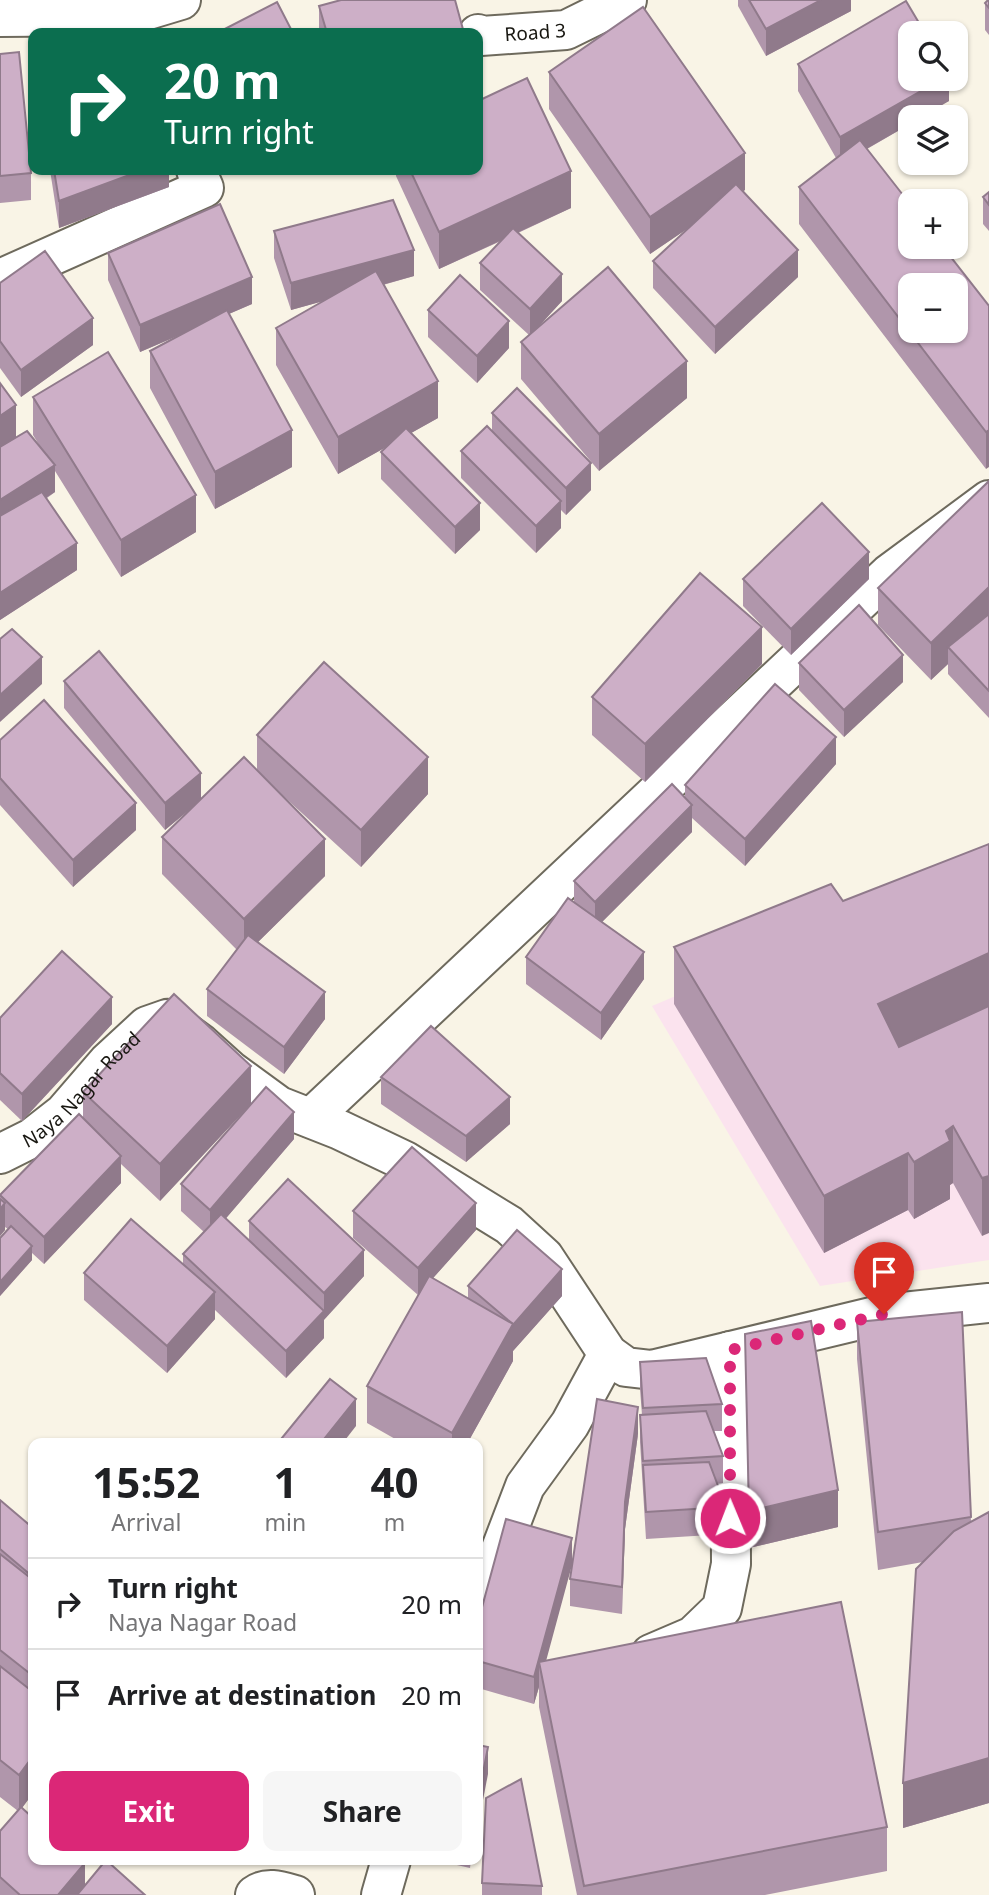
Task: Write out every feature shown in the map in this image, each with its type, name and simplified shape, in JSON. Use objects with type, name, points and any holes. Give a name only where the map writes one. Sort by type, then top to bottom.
[{"type":"street","points":[[0,17],[132,25],[181,0]]},
{"type":"street","name":"Road 3","points":[[483,36],[566,30],[627,0]]},
{"type":"street","name":"Road 3","points":[[447,11],[469,28]]},
{"type":"street","points":[[0,279],[204,188],[198,175]]},
{"type":"street","points":[[311,1118],[889,574],[989,500]]},
{"type":"street","name":"Naya Nagar Road","points":[[0,1154],[32,1138],[64,1113],[108,1062],[147,1026],[167,1019],[201,1044],[231,1072],[279,1105],[405,1161],[509,1225],[544,1257],[608,1354]]},
{"type":"street","points":[[483,1596],[525,1486],[570,1424],[608,1354],[626,1367],[652,1370],[884,1314],[989,1303]]},
{"type":"street","points":[[637,1659],[693,1636],[722,1608],[731,1564],[730,1350]]},
{"type":"street","points":[[382,1895],[390,1865]]},
{"type":"street","points":[[255,1895],[261,1891],[278,1890],[295,1895]]},
{"type":"shaded area","points":[[989,864],[989,1260],[820,1286],[652,1006]]},
{"type":"building","points":[[341,0],[455,0],[463,28],[326,28],[319,6]]},
{"type":"building","points":[[749,0],[821,0],[766,29]]},
{"type":"building","points":[[906,1],[918,21],[898,21],[898,91],[921,91],[840,137],[798,64]]},
{"type":"building","points":[[277,2],[290,28],[227,28]]},
{"type":"building","points":[[643,7],[745,153],[650,217],[549,72]]},
{"type":"building","points":[[19,52],[28,143],[28,173],[0,176],[0,54]]},
{"type":"building","points":[[527,78],[571,171],[439,232],[412,175],[483,175],[483,99]]},
{"type":"building","points":[[860,140],[898,189],[898,259],[952,259],[963,273],[898,273],[898,317],[799,187]]},
{"type":"building","points":[[55,175],[129,175],[59,201]]},
{"type":"building","points":[[736,184],[798,250],[715,327],[653,261]]},
{"type":"building","points":[[989,192],[989,205],[983,197]]},
{"type":"building","points":[[393,200],[414,250],[291,283],[274,231]]},
{"type":"building","points":[[220,204],[252,277],[140,325],[108,253]]},
{"type":"building","points":[[513,228],[562,274],[530,309],[480,263]]},
{"type":"building","points":[[45,251],[93,318],[21,370],[0,341],[0,283]]},
{"type":"building","points":[[608,267],[687,361],[599,434],[521,342]]},
{"type":"building","points":[[376,271],[438,381],[338,437],[276,328]]},
{"type":"building","points":[[460,275],[509,321],[477,356],[428,310]]},
{"type":"building","points":[[968,279],[989,306],[989,430],[986,432],[918,343],[968,343]]},
{"type":"building","points":[[227,310],[292,430],[215,472],[150,351]]},
{"type":"building","points":[[108,352],[196,495],[121,540],[33,397]]},
{"type":"building","points":[[0,383],[16,405],[0,416]]},
{"type":"building","points":[[517,388],[591,463],[566,488],[492,413]]},
{"type":"building","points":[[487,426],[561,501],[536,526],[461,451]]},
{"type":"building","points":[[406,428],[480,503],[455,527],[381,452]]},
{"type":"building","points":[[27,431],[55,465],[0,500],[0,447]]},
{"type":"building","points":[[989,481],[989,587],[931,643],[878,588]]},
{"type":"building","points":[[42,492],[77,543],[0,593],[0,516]]},
{"type":"building","points":[[822,503],[869,552],[791,629],[743,579]]},
{"type":"building","points":[[700,573],[762,627],[645,744],[592,697]]},
{"type":"building","points":[[859,605],[903,655],[844,710],[799,663]]},
{"type":"building","points":[[989,614],[989,691],[948,647]]},
{"type":"building","points":[[12,629],[42,657],[0,695],[0,639]]},
{"type":"building","points":[[99,651],[201,773],[165,803],[64,681]]},
{"type":"building","points":[[324,662],[428,757],[361,830],[257,735]]},
{"type":"building","points":[[775,684],[836,737],[745,839],[685,785]]},
{"type":"building","points":[[44,700],[136,803],[73,860],[0,778],[0,740]]},
{"type":"building","points":[[244,757],[325,839],[244,919],[162,837]]},
{"type":"building","points":[[672,784],[692,805],[595,902],[574,881]]},
{"type":"building","points":[[989,844],[989,953],[878,1004],[899,1047],[989,1006],[989,1176],[982,1178],[953,1126],[946,1131],[950,1141],[914,1162],[908,1153],[824,1196],[674,947],[831,884],[843,901]]},
{"type":"building","points":[[568,898],[644,952],[601,1013],[526,957]]},
{"type":"building","points":[[248,935],[325,992],[284,1047],[207,989]]},
{"type":"building","points":[[62,951],[112,997],[22,1094],[0,1073],[0,1018]]},
{"type":"building","points":[[174,994],[251,1066],[160,1164],[83,1092]]},
{"type":"building","points":[[431,1026],[510,1097],[466,1136],[381,1077]]},
{"type":"building","points":[[266,1087],[294,1112],[210,1210],[181,1184]]},
{"type":"building","points":[[79,1114],[121,1156],[44,1237],[0,1195]]},
{"type":"building","points":[[412,1147],[476,1203],[418,1268],[353,1211]]},
{"type":"building","points":[[288,1179],[364,1250],[324,1293],[249,1221]]},
{"type":"building","points":[[221,1214],[324,1311],[286,1351],[183,1254]]},
{"type":"building","points":[[131,1219],[215,1292],[167,1346],[84,1273]]},
{"type":"building","points":[[11,1226],[32,1246],[0,1282],[0,1238]]},
{"type":"building","points":[[517,1230],[562,1269],[513,1325],[468,1286]]},
{"type":"building","points":[[429,1276],[513,1324],[452,1433],[367,1386]]},
{"type":"building","points":[[962,1312],[971,1517],[878,1532],[857,1322]]},
{"type":"building","points":[[811,1321],[838,1490],[749,1511],[745,1334]]},
{"type":"building","points":[[706,1358],[722,1404],[643,1408],[640,1362]]},
{"type":"building","points":[[330,1379],[356,1399],[325,1438],[282,1438]]},
{"type":"building","points":[[597,1399],[638,1407],[625,1502],[622,1587],[570,1579]]},
{"type":"building","points":[[706,1411],[723,1456],[643,1461],[640,1415]]},
{"type":"building","points":[[709,1462],[726,1507],[646,1512],[643,1465]]},
{"type":"building","points":[[0,1500],[28,1524],[28,1573],[0,1549]]},
{"type":"building","points":[[989,1512],[989,1758],[903,1783],[916,1569],[954,1531]]},
{"type":"building","points":[[506,1519],[572,1538],[534,1677],[483,1662],[483,1604]]},
{"type":"building","points":[[0,1554],[28,1576],[28,1672],[0,1650]]},
{"type":"building","points":[[841,1602],[887,1827],[584,1886],[539,1662]]},
{"type":"building","points":[[0,1666],[28,1688],[28,1763],[19,1775],[0,1760]]},
{"type":"building","points":[[483,1746],[488,1747],[483,1773]]},
{"type":"building","points":[[521,1779],[542,1886],[482,1883],[486,1798]]},
{"type":"building","points":[[21,1807],[28,1813],[28,1865],[83,1865],[58,1895],[20,1895],[0,1877],[0,1831]]},
{"type":"building","points":[[102,1865],[112,1865],[145,1895],[77,1895]]},
{"type":"route","points":[[730,1518],[730,1350],[884,1314]]}]
